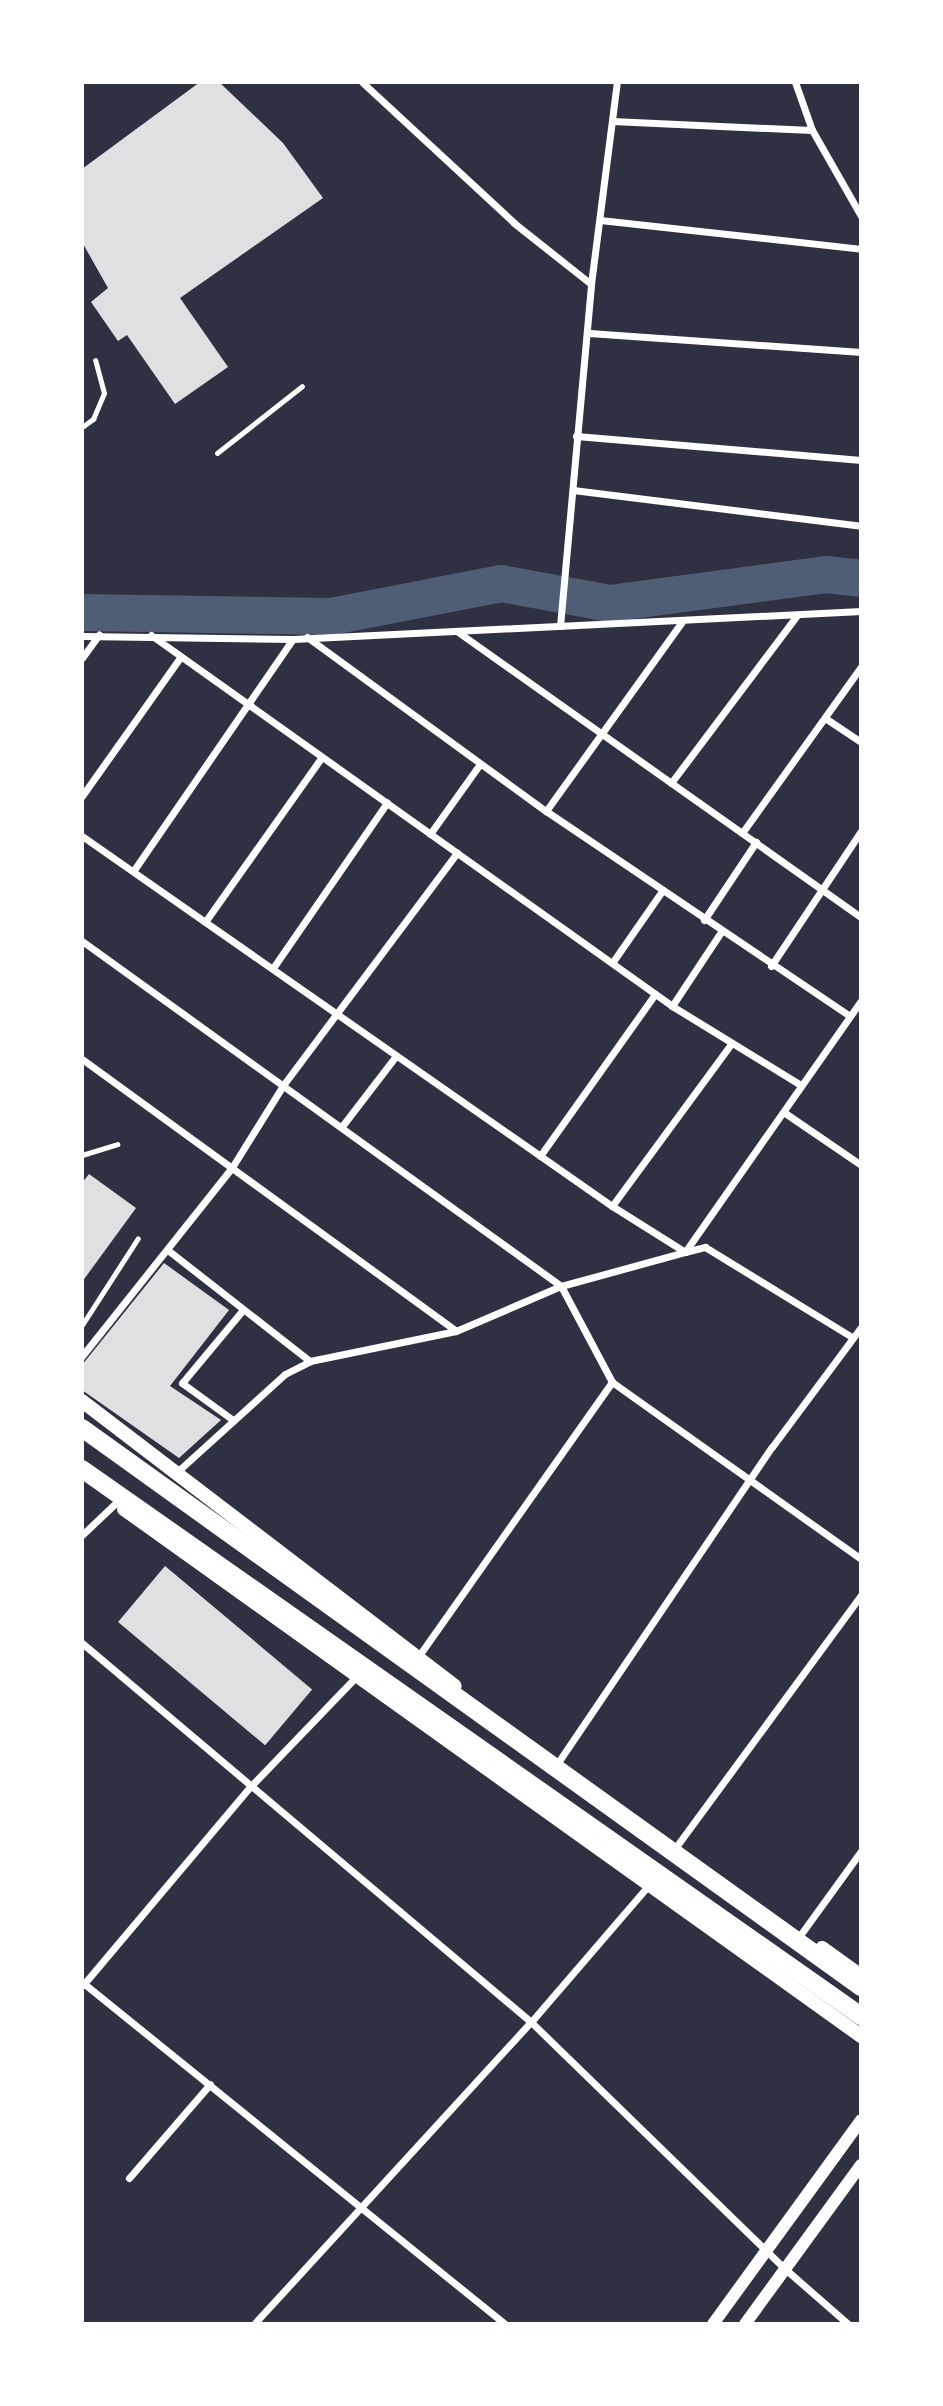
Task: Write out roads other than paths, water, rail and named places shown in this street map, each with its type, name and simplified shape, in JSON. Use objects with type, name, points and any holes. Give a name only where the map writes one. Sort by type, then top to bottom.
[{"type":"main road","points":[[82,1401],[178,1471],[673,1851],[861,1976]]},
{"type":"main road","points":[[82,1428],[861,1987]]},
{"type":"main road","points":[[108,1447],[123,1432]]},
{"type":"main road","points":[[82,1469],[357,1676],[861,2036]]},
{"type":"main road","points":[[82,1480],[120,1500],[861,2016]]},
{"type":"street","points":[[362,82],[514,223],[591,284]]},
{"type":"street","points":[[560,626],[570,553],[576,436],[589,333],[591,284],[616,84],[606,82]]},
{"type":"street","points":[[795,82],[812,130],[861,216]]},
{"type":"street","points":[[612,121],[812,130]]},
{"type":"street","points":[[600,220],[861,249]]},
{"type":"street","points":[[589,333],[861,352]]},
{"type":"street","points":[[576,436],[861,460]]},
{"type":"street","points":[[573,490],[861,526]]},
{"type":"street","points":[[82,636],[293,639],[861,611]]},
{"type":"street","points":[[671,783],[797,615]]},
{"type":"street","points":[[546,811],[683,620]]},
{"type":"street","points":[[458,631],[861,917]]},
{"type":"street","points":[[82,658],[99,635]]},
{"type":"street","points":[[151,635],[672,1006],[801,1086]]},
{"type":"street","points":[[307,637],[546,811],[771,966],[849,1015]]},
{"type":"street","points":[[134,870],[251,704],[293,639]]},
{"type":"street","points":[[82,796],[181,656]]},
{"type":"street","points":[[742,833],[861,667]]},
{"type":"street","points":[[825,718],[861,742]]},
{"type":"street","points":[[205,922],[322,757]]},
{"type":"street","points":[[430,834],[480,764]]},
{"type":"street","points":[[273,968],[387,803]]},
{"type":"street","points":[[771,966],[861,831]]},
{"type":"street","points":[[82,836],[341,1014],[396,1056],[612,1206],[685,1252]]},
{"type":"street","points":[[704,920],[756,842]]},
{"type":"street","points":[[82,1356],[169,1251],[231,1169],[284,1084],[341,1014],[457,853]]},
{"type":"street","points":[[612,963],[662,891]]},
{"type":"street","points":[[672,1006],[721,932]]},
{"type":"street","points":[[82,941],[343,1125],[561,1286],[612,1382],[861,1559]]},
{"type":"street","points":[[540,1156],[655,994]]},
{"type":"street","points":[[685,1252],[861,1001]]},
{"type":"street","points":[[612,1206],[731,1044]]},
{"type":"street","points":[[343,1125],[396,1056]]},
{"type":"street","points":[[82,1059],[456,1331]]},
{"type":"street","points":[[785,1113],[861,1165]]},
{"type":"street","points":[[178,1471],[285,1374],[310,1361],[456,1331],[561,1286],[705,1247],[852,1337]]},
{"type":"street","points":[[169,1251],[242,1311],[310,1361]]},
{"type":"street","points":[[233,1420],[182,1383],[242,1311]]},
{"type":"street","points":[[557,1764],[750,1480],[861,1327]]},
{"type":"street","points":[[418,1657],[612,1382]]},
{"type":"street","points":[[82,1535],[120,1500]]},
{"type":"street","points":[[673,1851],[861,1595]]},
{"type":"street","points":[[82,1643],[531,2022],[766,2247],[784,2268],[848,2324]]},
{"type":"street","points":[[357,1676],[250,1787],[83,1984],[211,2084],[505,2324]]},
{"type":"street","points":[[801,1934],[861,1851]]},
{"type":"street","points":[[254,2324],[531,2022],[649,1885]]},
{"type":"street","points":[[129,2178],[211,2084]]},
{"type":"street","points":[[713,2324],[766,2247],[861,2120]]},
{"type":"street","points":[[745,2324],[861,2165]]},
{"type":"lane","points":[[82,427],[93,419],[104,393],[95,360]]},
{"type":"lane","points":[[217,453],[302,386]]},
{"type":"lane","points":[[82,1155],[117,1144]]},
{"type":"lane","points":[[83,1322],[138,1238]]},
{"type":"waterway","points":[[82,612],[331,616],[501,583],[609,603],[825,574],[861,578]]}]
